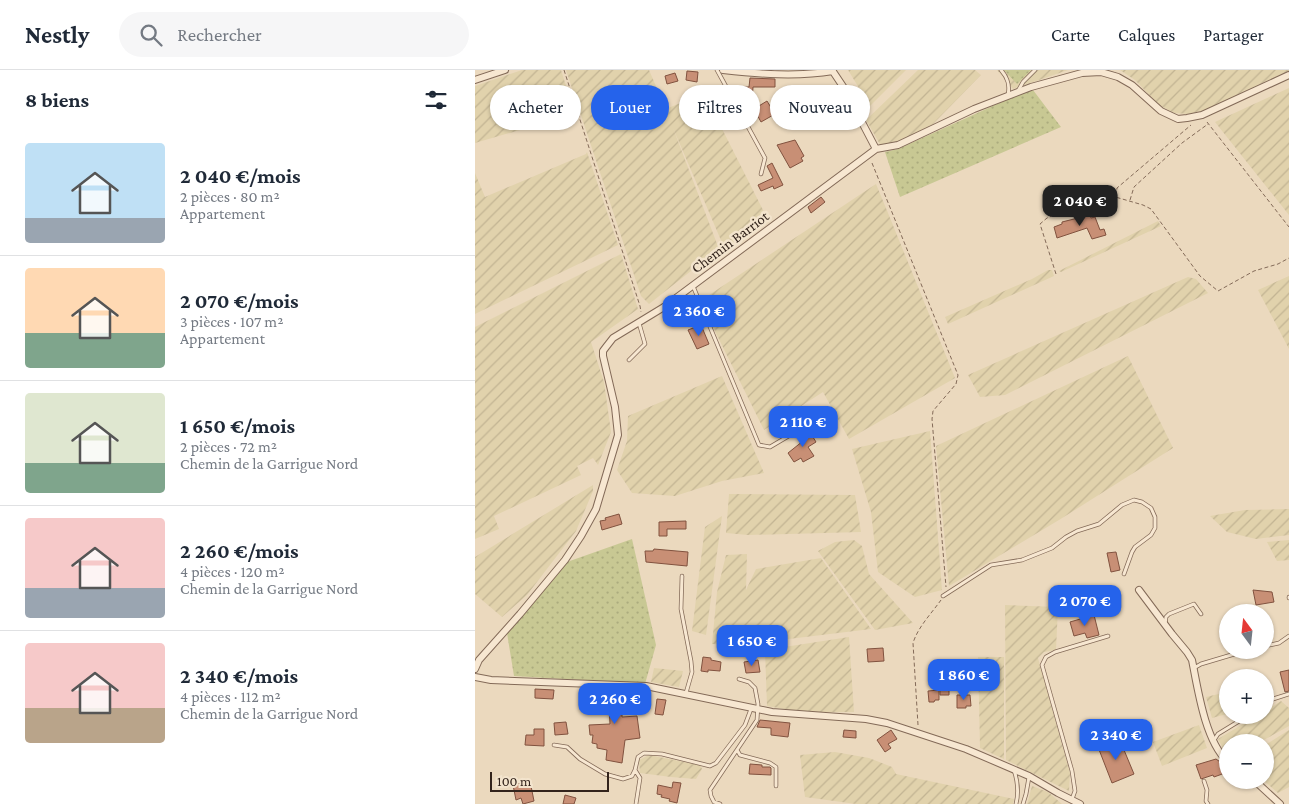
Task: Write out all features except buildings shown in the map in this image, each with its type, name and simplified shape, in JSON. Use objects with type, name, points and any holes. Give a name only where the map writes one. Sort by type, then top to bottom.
[{"type":"street","points":[[475,79],[505,70]]},
{"type":"street","points":[[723,70],[797,74],[815,74],[832,71],[844,88],[876,149],[898,145],[974,109],[1031,87],[1082,73],[1101,72],[1118,77],[1132,85],[1161,111],[1178,118],[1202,115],[1289,75]]},
{"type":"street","name":"Chemin Barriot","points":[[475,668],[479,660],[565,560],[596,509],[617,435],[615,407],[603,356],[603,351],[613,338],[664,307],[876,149]]},
{"type":"street","points":[[1139,590],[1187,652],[1191,660],[1207,725],[1219,752]]},
{"type":"street","points":[[475,677],[491,680],[645,686],[759,710],[866,719],[887,723],[966,749],[1014,769],[1080,804]]},
{"type":"street","points":[[1264,789],[1280,804]]},
{"type":"lane","points":[[717,70],[765,158],[761,174]]},
{"type":"lane","points":[[1001,70],[1007,78],[1008,96]]},
{"type":"lane","points":[[1018,92],[1023,82],[1035,70]]},
{"type":"lane","points":[[693,285],[759,445],[770,448],[792,434]]},
{"type":"lane","points":[[629,360],[645,344],[639,323]]},
{"type":"lane","points":[[943,596],[991,565],[1022,560],[1052,548],[1077,531],[1099,524],[1122,504],[1134,500],[1142,502],[1151,508],[1155,517],[1155,528],[1151,535],[1135,546],[1124,574]]},
{"type":"lane","points":[[682,576],[681,609],[692,672],[686,694]]},
{"type":"lane","points":[[1165,625],[1166,617],[1169,614],[1194,604],[1201,614]]},
{"type":"lane","points":[[1072,800],[1075,792],[1072,771],[1042,665],[1046,657],[1055,652],[1108,636]]},
{"type":"lane","points":[[1274,643],[1289,636]]},
{"type":"lane","points":[[1193,668],[1219,659]]},
{"type":"lane","points":[[719,804],[714,802],[710,790],[757,720],[759,710],[755,688],[749,682],[739,680]]},
{"type":"lane","points":[[1274,699],[1289,694]]},
{"type":"lane","points":[[554,745],[567,746],[580,759],[605,774],[623,779],[632,776],[638,757],[644,753],[662,754],[710,766],[716,763],[745,725],[751,708]]},
{"type":"lane","points":[[1214,740],[1218,734],[1234,724]]},
{"type":"lane","points":[[737,750],[740,755],[770,763],[776,767],[776,786]]},
{"type":"lane","points":[[1014,769],[1019,793],[1016,804]]},
{"type":"lane","points":[[635,770],[640,778],[636,804]]},
{"type":"lane","points":[[1023,804],[1027,794],[1029,776]]},
{"type":"lane","points":[[1204,781],[1208,804]]},
{"type":"path","points":[[564,70],[640,306],[639,323]]},
{"type":"path","points":[[1202,115],[1289,227]]},
{"type":"path","points":[[1116,196],[1117,188],[1193,124],[1193,117]]},
{"type":"path","points":[[1130,201],[1134,187],[1182,143],[1209,124]]},
{"type":"path","points":[[868,155],[958,375],[956,384],[933,411],[932,419],[947,586],[943,596],[919,628],[913,643],[919,727],[915,732]]},
{"type":"path","points":[[1056,274],[1040,224],[1047,218],[1105,194],[1116,196],[1151,209],[1200,276],[1218,291],[1254,271],[1278,264],[1289,258]]},
{"type":"shaded area","points":[[522,70],[561,70],[566,85],[490,85],[490,130],[520,130],[475,143],[475,86]]},
{"type":"shaded area","points":[[566,70],[649,70],[656,85],[591,85],[591,130],[669,130],[669,108],[679,104],[679,130],[723,130],[768,220],[726,252],[673,128],[719,249],[649,304],[641,296],[581,115],[581,85],[571,85]]},
{"type":"shaded area","points":[[848,70],[906,70],[870,106],[870,85],[857,85]]},
{"type":"shaded area","points":[[918,70],[975,70],[981,75],[933,124],[897,143],[881,146],[870,127],[870,116]]},
{"type":"shaded area","points":[[997,70],[1068,70],[1013,89]]},
{"type":"shaded area","points":[[1120,70],[1289,71],[1205,110],[1189,114],[1174,113],[1159,105],[1135,80]]},
{"type":"shaded area","points":[[1289,88],[1289,215],[1215,122]]},
{"type":"shaded area","points":[[587,152],[618,245],[475,314],[475,173],[485,197]]},
{"type":"shaded area","points":[[876,184],[955,378],[849,439],[823,392],[764,430],[700,301]]},
{"type":"shaded area","points":[[1158,221],[1161,226],[1061,272],[1059,271]]},
{"type":"shaded area","points":[[621,254],[638,309],[591,342],[604,382],[611,432],[598,465],[593,458],[577,466],[581,475],[494,516],[499,529],[475,539],[475,327]]},
{"type":"shaded area","points":[[1048,270],[1052,270],[1054,276],[948,324],[945,317],[1032,279]]},
{"type":"shaded area","points":[[1289,276],[1289,349],[1258,290]]},
{"type":"shaded area","points":[[1188,277],[1196,279],[1208,293],[1005,395],[980,397],[968,375]]},
{"type":"shaded area","points":[[1128,356],[1173,448],[1059,520],[949,586],[936,446]]},
{"type":"shaded area","points":[[722,376],[764,473],[722,481],[675,496],[632,493],[617,470],[627,441],[628,416]]},
{"type":"shaded area","points":[[930,431],[942,590],[915,597],[878,572],[871,512],[852,449]]},
{"type":"shaded area","points":[[593,485],[593,491],[576,531],[527,595],[502,617],[475,594],[475,557]]},
{"type":"shaded area","points":[[729,494],[855,495],[861,532],[748,535],[726,533]]},
{"type":"shaded area","points":[[1289,509],[1289,535],[1256,539],[1227,532],[1210,516],[1245,510]]},
{"type":"shaded area","points":[[722,516],[706,635],[692,631],[705,527]]},
{"type":"shaded area","points":[[854,540],[862,546],[869,574],[913,623],[875,630],[818,551],[835,542]]},
{"type":"shaded area","points":[[1289,540],[1289,560],[1277,561],[1267,542]]},
{"type":"shaded area","points":[[747,554],[746,590],[756,569],[821,558],[871,629],[740,645],[712,644],[717,592],[726,555]]},
{"type":"shaded area","points":[[1005,605],[1058,607],[1056,650],[1044,652],[1038,658],[1070,773],[1069,791],[1006,760]]},
{"type":"shaded area","points":[[849,637],[854,712],[802,712],[767,706],[765,650]]},
{"type":"shaded area","points":[[978,657],[1004,657],[1004,759],[980,748]]},
{"type":"shaded area","points":[[654,668],[683,671],[679,687],[651,682]]},
{"type":"shaded area","points":[[1219,694],[1219,716],[1212,718],[1206,697]]},
{"type":"shaded area","points":[[1281,701],[1289,708],[1289,726],[1274,734],[1226,734],[1243,724],[1274,724],[1274,705]]},
{"type":"shaded area","points":[[1199,725],[1207,748],[1162,766],[1153,742]]},
{"type":"shaded area","points":[[1289,730],[1289,787],[1278,793],[1273,789],[1274,739]]},
{"type":"shaded area","points":[[835,752],[869,758],[892,767],[896,774],[1014,799],[1013,804],[856,804],[805,797],[800,755]]},
{"type":"shaded area","points":[[649,755],[700,765],[702,769],[696,779],[640,773],[639,760]]},
{"type":"shaded area","points":[[1032,786],[1048,792],[1062,804],[1027,804]]},
{"type":"green space","points":[[1004,70],[1031,70],[1017,84]]},
{"type":"green space","points":[[1033,90],[1061,127],[900,197],[885,152],[898,149],[1017,95]]},
{"type":"green space","points":[[632,539],[656,645],[645,684],[514,676],[507,633],[567,562]]}]
